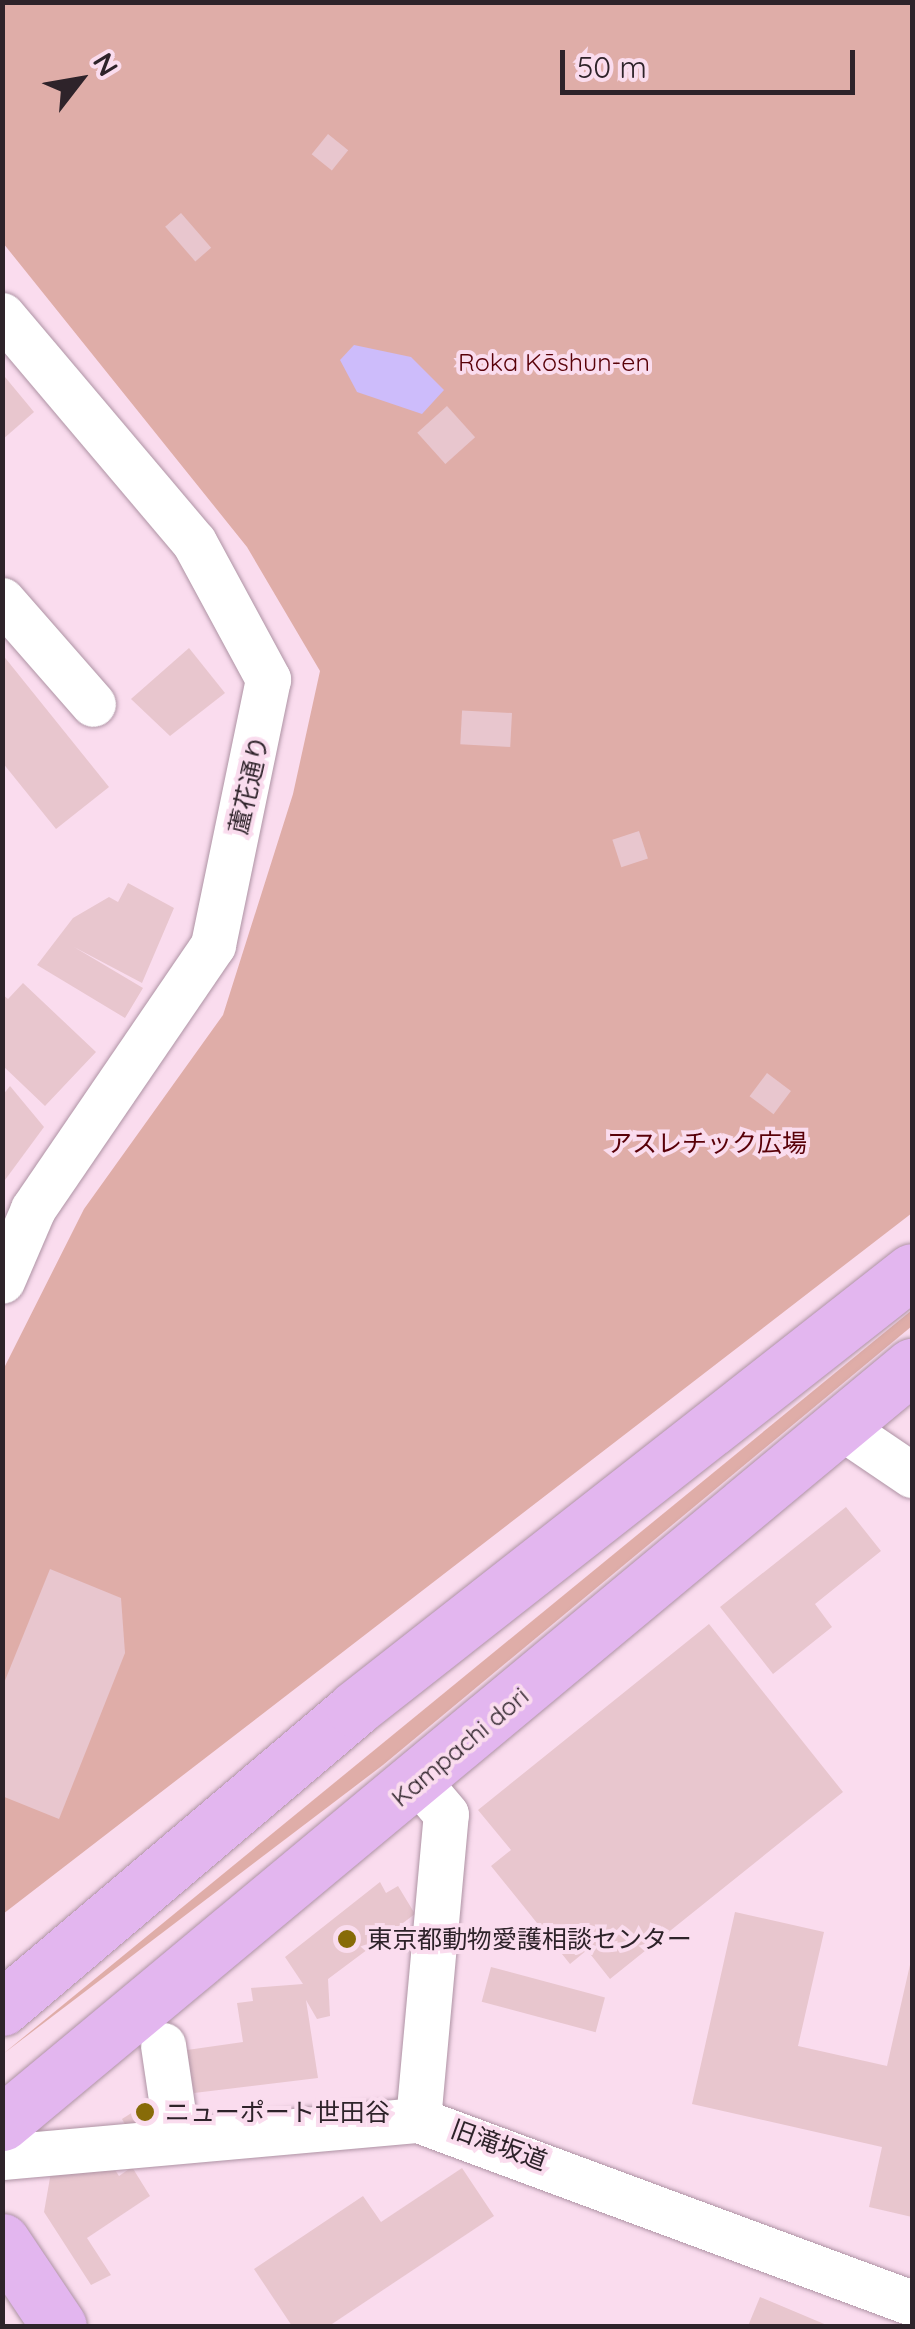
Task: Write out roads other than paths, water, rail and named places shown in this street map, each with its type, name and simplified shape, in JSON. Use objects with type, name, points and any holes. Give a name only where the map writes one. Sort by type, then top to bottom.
[{"type":"main road","points":[[2,2008],[354,1709],[912,1271]]},
{"type":"main road","name":"Kampachi dori","points":[[2,2123],[418,1782],[912,1366]]},
{"type":"main road","points":[[2,2241],[59,2326]]},
{"type":"street","name":"蘆花通り","points":[[2,315],[194,542],[268,679],[213,945],[33,1210],[2,1280]]},
{"type":"street","points":[[2,600],[93,704]]},
{"type":"street","points":[[840,1427],[912,1475]]},
{"type":"street","points":[[418,1782],[446,1814],[418,2120]]},
{"type":"street","points":[[162,2045],[177,2140]]},
{"type":"street","name":"旧滝坂道","points":[[2,2157],[418,2120],[912,2303]]},
{"type":"place","name":"東京都動物愛護相談センター","points":[[347,1939]]},
{"type":"place","name":"ニューポート世田谷","points":[[145,2112]]},
{"type":"park label","name":"Roka Kōshun-en","points":[[554,362]]},
{"type":"park label","name":"アスレチック広場","points":[[707,1143]]}]
